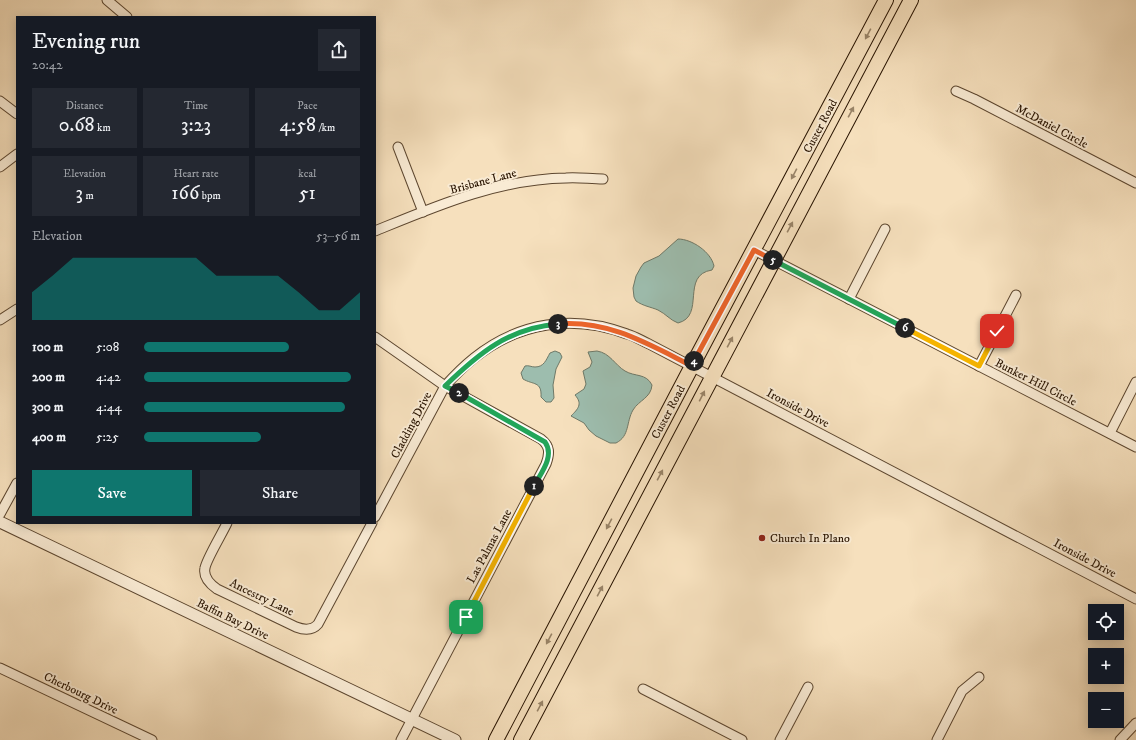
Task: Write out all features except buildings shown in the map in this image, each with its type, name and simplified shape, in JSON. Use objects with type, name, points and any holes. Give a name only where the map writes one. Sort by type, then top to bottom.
[{"type":"main road","name":"Custer Road","points":[[496,740],[886,0]]},
{"type":"main road","name":"Custer Road","points":[[521,740],[910,0]]},
{"type":"street","points":[[107,0],[126,16]]},
{"type":"street","name":"McDaniel Circle","points":[[956,91],[1136,183]]},
{"type":"street","points":[[0,101],[16,113]]},
{"type":"street","points":[[398,147],[423,212]]},
{"type":"street","points":[[0,167],[16,155]]},
{"type":"street","name":"Brisbane Lane","points":[[376,231],[466,195],[497,187],[528,181],[566,178],[603,179]]},
{"type":"street","points":[[849,299],[885,229]]},
{"type":"street","name":"Bunker Hill Circle","points":[[754,250],[1136,447]]},
{"type":"street","points":[[979,366],[1016,296]]},
{"type":"street","points":[[0,320],[16,310]]},
{"type":"street","name":"Ironside Drive","points":[[445,386],[474,358],[512,335],[534,328],[574,322],[609,328],[628,334],[712,376],[1136,599]]},
{"type":"street","points":[[376,338],[445,386]]},
{"type":"street","points":[[1110,433],[1136,382]]},
{"type":"street","name":"Las Palmas Lane","points":[[401,740],[549,456],[548,446],[535,435],[445,386]]},
{"type":"street","name":"Cladding Drive","points":[[376,516],[445,386]]},
{"type":"street","points":[[0,514],[16,485]]},
{"type":"street","name":"Baffin Bay Drive","points":[[0,522],[455,740]]},
{"type":"street","name":"Ancestry Lane","points":[[226,524],[205,567],[206,578],[217,589],[296,627],[302,629],[312,629],[318,624],[371,524]]},
{"type":"street","name":"Cherbourg Drive","points":[[0,668],[152,740]]},
{"type":"street","points":[[937,740],[962,691],[979,677]]},
{"type":"street","points":[[780,740],[808,687]]},
{"type":"street","points":[[643,689],[742,740]]},
{"type":"street","points":[[1120,740],[1136,723]]},
{"type":"shaded area","points":[[678,239],[689,241],[700,247],[709,256],[714,266],[712,270],[702,273],[697,279],[691,312],[686,319],[678,323],[658,310],[636,301],[633,288],[636,276],[644,263],[659,256]]},
{"type":"shaded area","points":[[555,351],[560,353],[562,357],[556,369],[553,385],[554,398],[551,402],[546,402],[541,397],[540,388],[536,384],[523,379],[521,373],[525,366],[541,366],[550,353]]},
{"type":"shaded area","points":[[597,351],[605,354],[625,371],[647,379],[652,385],[647,396],[633,410],[624,437],[616,443],[610,443],[596,436],[584,423],[571,416],[579,406],[579,401],[575,395],[584,389],[586,384],[583,371],[590,367],[592,362],[588,352]]},
{"type":"place","name":"Church In Plano","points":[[762,538]]},
{"type":"route","points":[[466,617],[546,464],[549,451],[548,446],[541,439],[445,386],[474,358],[512,335],[534,328],[555,324],[574,322],[590,324],[628,334],[692,366],[754,250],[979,366],[997,331]]}]
